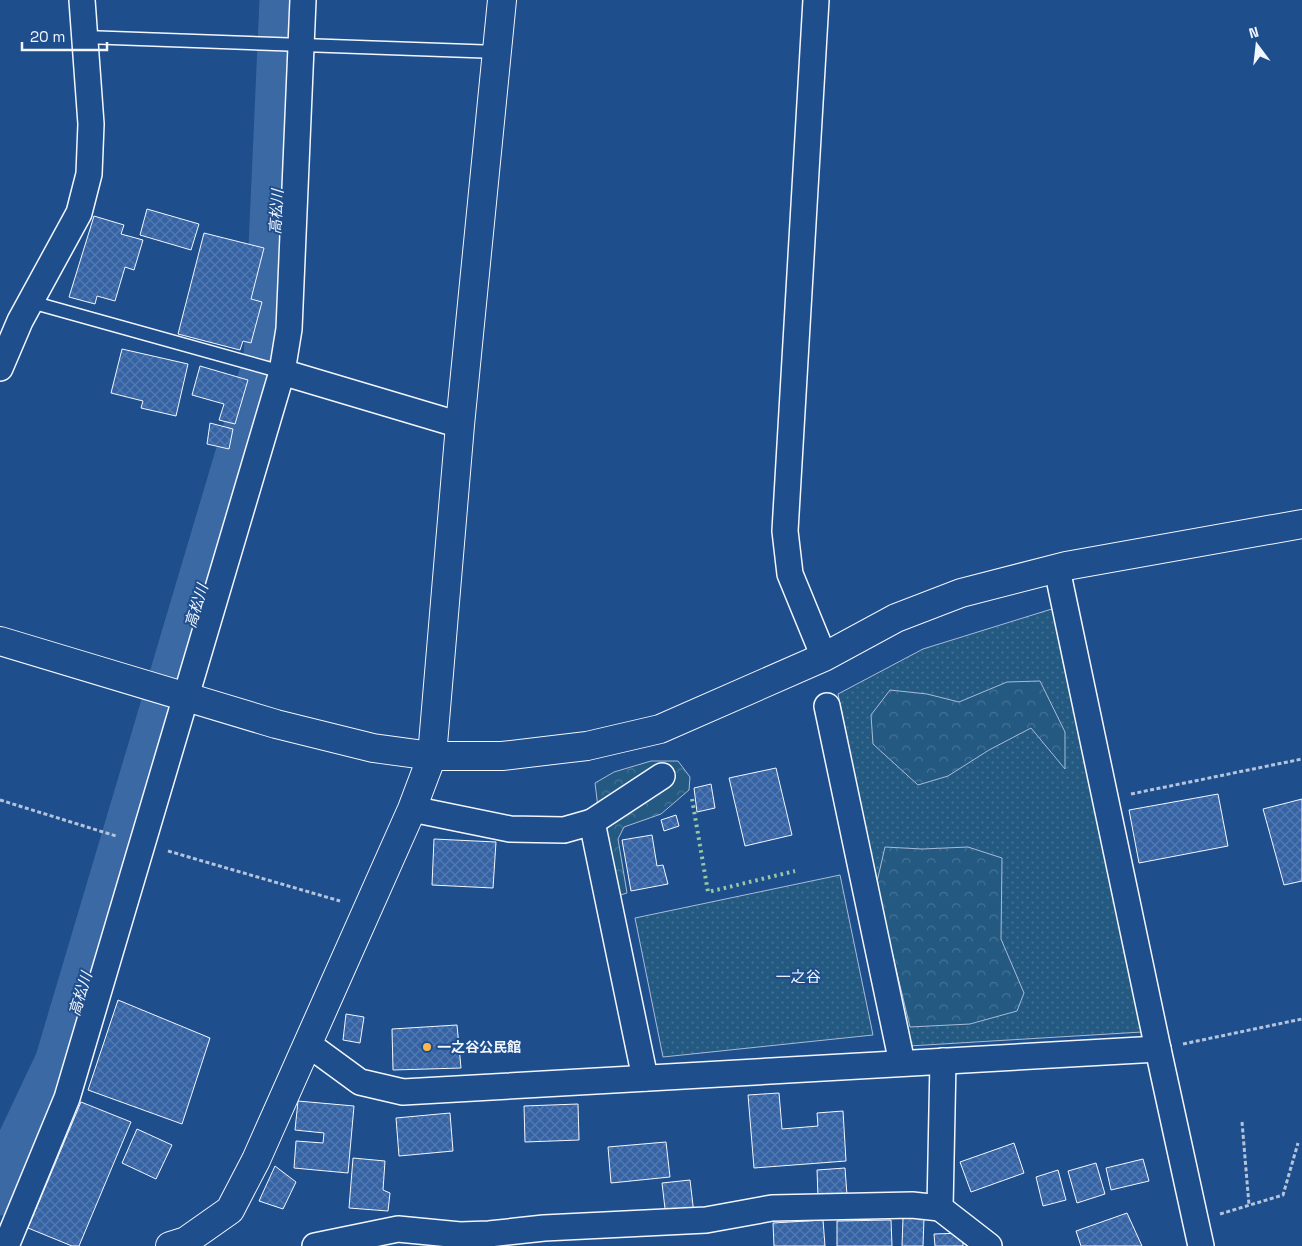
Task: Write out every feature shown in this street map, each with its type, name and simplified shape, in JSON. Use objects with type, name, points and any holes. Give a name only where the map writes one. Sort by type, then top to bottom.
[{"type":"street","points":[[0,368],[20,321],[80,213],[90,174],[91,124],[82,0]]},
{"type":"street","points":[[6,1246],[67,1098],[142,844],[173,693],[282,372],[289,329],[300,45],[304,0]]},
{"type":"street","points":[[187,1244],[230,1210],[256,1160],[412,809],[432,756],[460,425],[502,0]]},
{"type":"street","points":[[816,0],[786,531],[790,574],[824,657]]},
{"type":"street","points":[[282,372],[460,425]]},
{"type":"street","points":[[0,641],[276,724],[373,748],[432,756],[502,756],[587,746],[660,729],[824,657],[896,618],[952,597],[1057,568],[1302,524]]},
{"type":"street","points":[[1057,568],[1201,1246]]},
{"type":"street","points":[[827,706],[902,1064]]},
{"type":"street","points":[[412,809],[510,829],[564,830],[592,822],[662,776]]},
{"type":"street","points":[[592,822],[645,1078]]},
{"type":"street","points":[[308,1044],[360,1082],[403,1092],[1158,1049]]},
{"type":"street","points":[[940,1208],[943,1061]]},
{"type":"street","points":[[315,1246],[398,1229],[490,1240],[544,1228],[706,1220],[772,1208],[912,1205],[940,1208],[989,1246]]},
{"type":"lane","points":[[85,37],[498,52]]},
{"type":"lane","points":[[31,302],[282,372]]},
{"type":"path","points":[[1106,799],[1302,759]]},
{"type":"path","points":[[0,800],[114,836]]},
{"type":"path","points":[[142,844],[367,909]]},
{"type":"path","points":[[1158,1049],[1302,1019]]},
{"type":"path","points":[[1242,1122],[1249,1205]]},
{"type":"path","points":[[1196,1221],[1283,1196],[1298,1143]]},
{"type":"green space","points":[[1055,608],[1142,1032],[909,1046],[838,694],[923,649]]},
{"type":"green space","points":[[1040,681],[1065,732],[1065,769],[1031,728],[989,750],[948,776],[918,785],[873,744],[871,715],[890,690],[927,694],[959,702],[1007,682]]},
{"type":"green space","points":[[651,761],[678,761],[690,777],[689,790],[661,814],[624,827],[618,839],[627,893],[614,897],[601,832],[595,783],[614,772]]},
{"type":"green space","points":[[885,847],[922,849],[968,847],[1002,858],[1001,939],[1024,993],[1017,1011],[970,1024],[910,1027],[876,886]]},
{"type":"green space","points":[[840,875],[873,1035],[663,1057],[635,918]]},
{"type":"building","points":[[147,209],[199,224],[191,250],[140,235]]},
{"type":"building","points":[[94,216],[124,225],[121,234],[143,240],[134,270],[125,267],[115,301],[97,296],[95,304],[69,297]]},
{"type":"building","points":[[204,233],[264,248],[251,299],[262,302],[251,343],[243,341],[240,350],[178,334]]},
{"type":"building","points":[[122,349],[188,364],[176,416],[141,408],[143,401],[111,393]]},
{"type":"building","points":[[200,366],[248,380],[235,424],[219,420],[224,404],[192,395]]},
{"type":"building","points":[[210,423],[233,429],[229,449],[207,444]]},
{"type":"building","points":[[776,768],[792,835],[745,846],[729,778]]},
{"type":"building","points":[[711,784],[715,808],[697,812],[694,788]]},
{"type":"building","points":[[1218,794],[1228,846],[1139,863],[1129,810]]},
{"type":"building","points":[[1302,799],[1302,881],[1284,885],[1263,809]]},
{"type":"building","points":[[676,815],[679,826],[664,831],[661,820]]},
{"type":"building","points":[[652,835],[657,866],[663,865],[668,884],[631,891],[622,840]]},
{"type":"building","points":[[434,839],[496,842],[493,888],[432,885]]},
{"type":"building","points":[[118,1000],[210,1038],[182,1124],[88,1090]]},
{"type":"building","points":[[346,1014],[364,1017],[360,1043],[343,1040]]},
{"type":"building","points":[[457,1025],[461,1068],[393,1070],[392,1029]]},
{"type":"building","points":[[779,1093],[782,1129],[818,1126],[817,1113],[843,1111],[846,1161],[754,1168],[748,1095]]},
{"type":"building","points":[[298,1101],[354,1106],[348,1173],[294,1168],[296,1141],[323,1143],[324,1133],[295,1130]]},
{"type":"building","points":[[81,1102],[131,1122],[79,1246],[72,1246],[28,1228]]},
{"type":"building","points":[[578,1104],[579,1140],[525,1142],[524,1106]]},
{"type":"building","points":[[450,1113],[453,1151],[399,1156],[396,1118]]},
{"type":"building","points":[[137,1129],[172,1145],[156,1179],[122,1163]]},
{"type":"building","points":[[666,1142],[670,1177],[611,1183],[608,1147]]},
{"type":"building","points":[[1014,1143],[1024,1173],[971,1192],[960,1162]]},
{"type":"building","points":[[353,1158],[385,1161],[383,1190],[390,1193],[388,1211],[349,1208]]},
{"type":"building","points":[[1143,1159],[1149,1181],[1111,1190],[1106,1168]]},
{"type":"building","points":[[1096,1163],[1105,1194],[1077,1203],[1068,1171]]},
{"type":"building","points":[[275,1166],[296,1182],[283,1209],[259,1201]]},
{"type":"building","points":[[845,1168],[847,1195],[818,1197],[817,1170]]},
{"type":"building","points":[[1058,1170],[1066,1200],[1043,1206],[1036,1177]]},
{"type":"building","points":[[690,1180],[694,1214],[666,1217],[662,1183]]},
{"type":"building","points":[[1127,1213],[1142,1246],[1081,1246],[1076,1231]]},
{"type":"building","points":[[903,1218],[924,1218],[923,1246],[902,1246]]},
{"type":"building","points":[[823,1220],[825,1246],[774,1246],[773,1223]]},
{"type":"building","points":[[891,1220],[892,1246],[837,1246],[837,1221]]},
{"type":"building","points":[[963,1233],[963,1246],[935,1246],[934,1234]]},
{"type":"waterway","name":"高松川","points":[[0,1190],[60,1063],[269,360],[285,0]]},
{"type":"hedge","points":[[692,799],[708,892],[795,871]]},
{"type":"place","name":"一之谷公民館","points":[[427,1047]]},
{"type":"district","name":"一之谷","points":[[798,976]]}]
